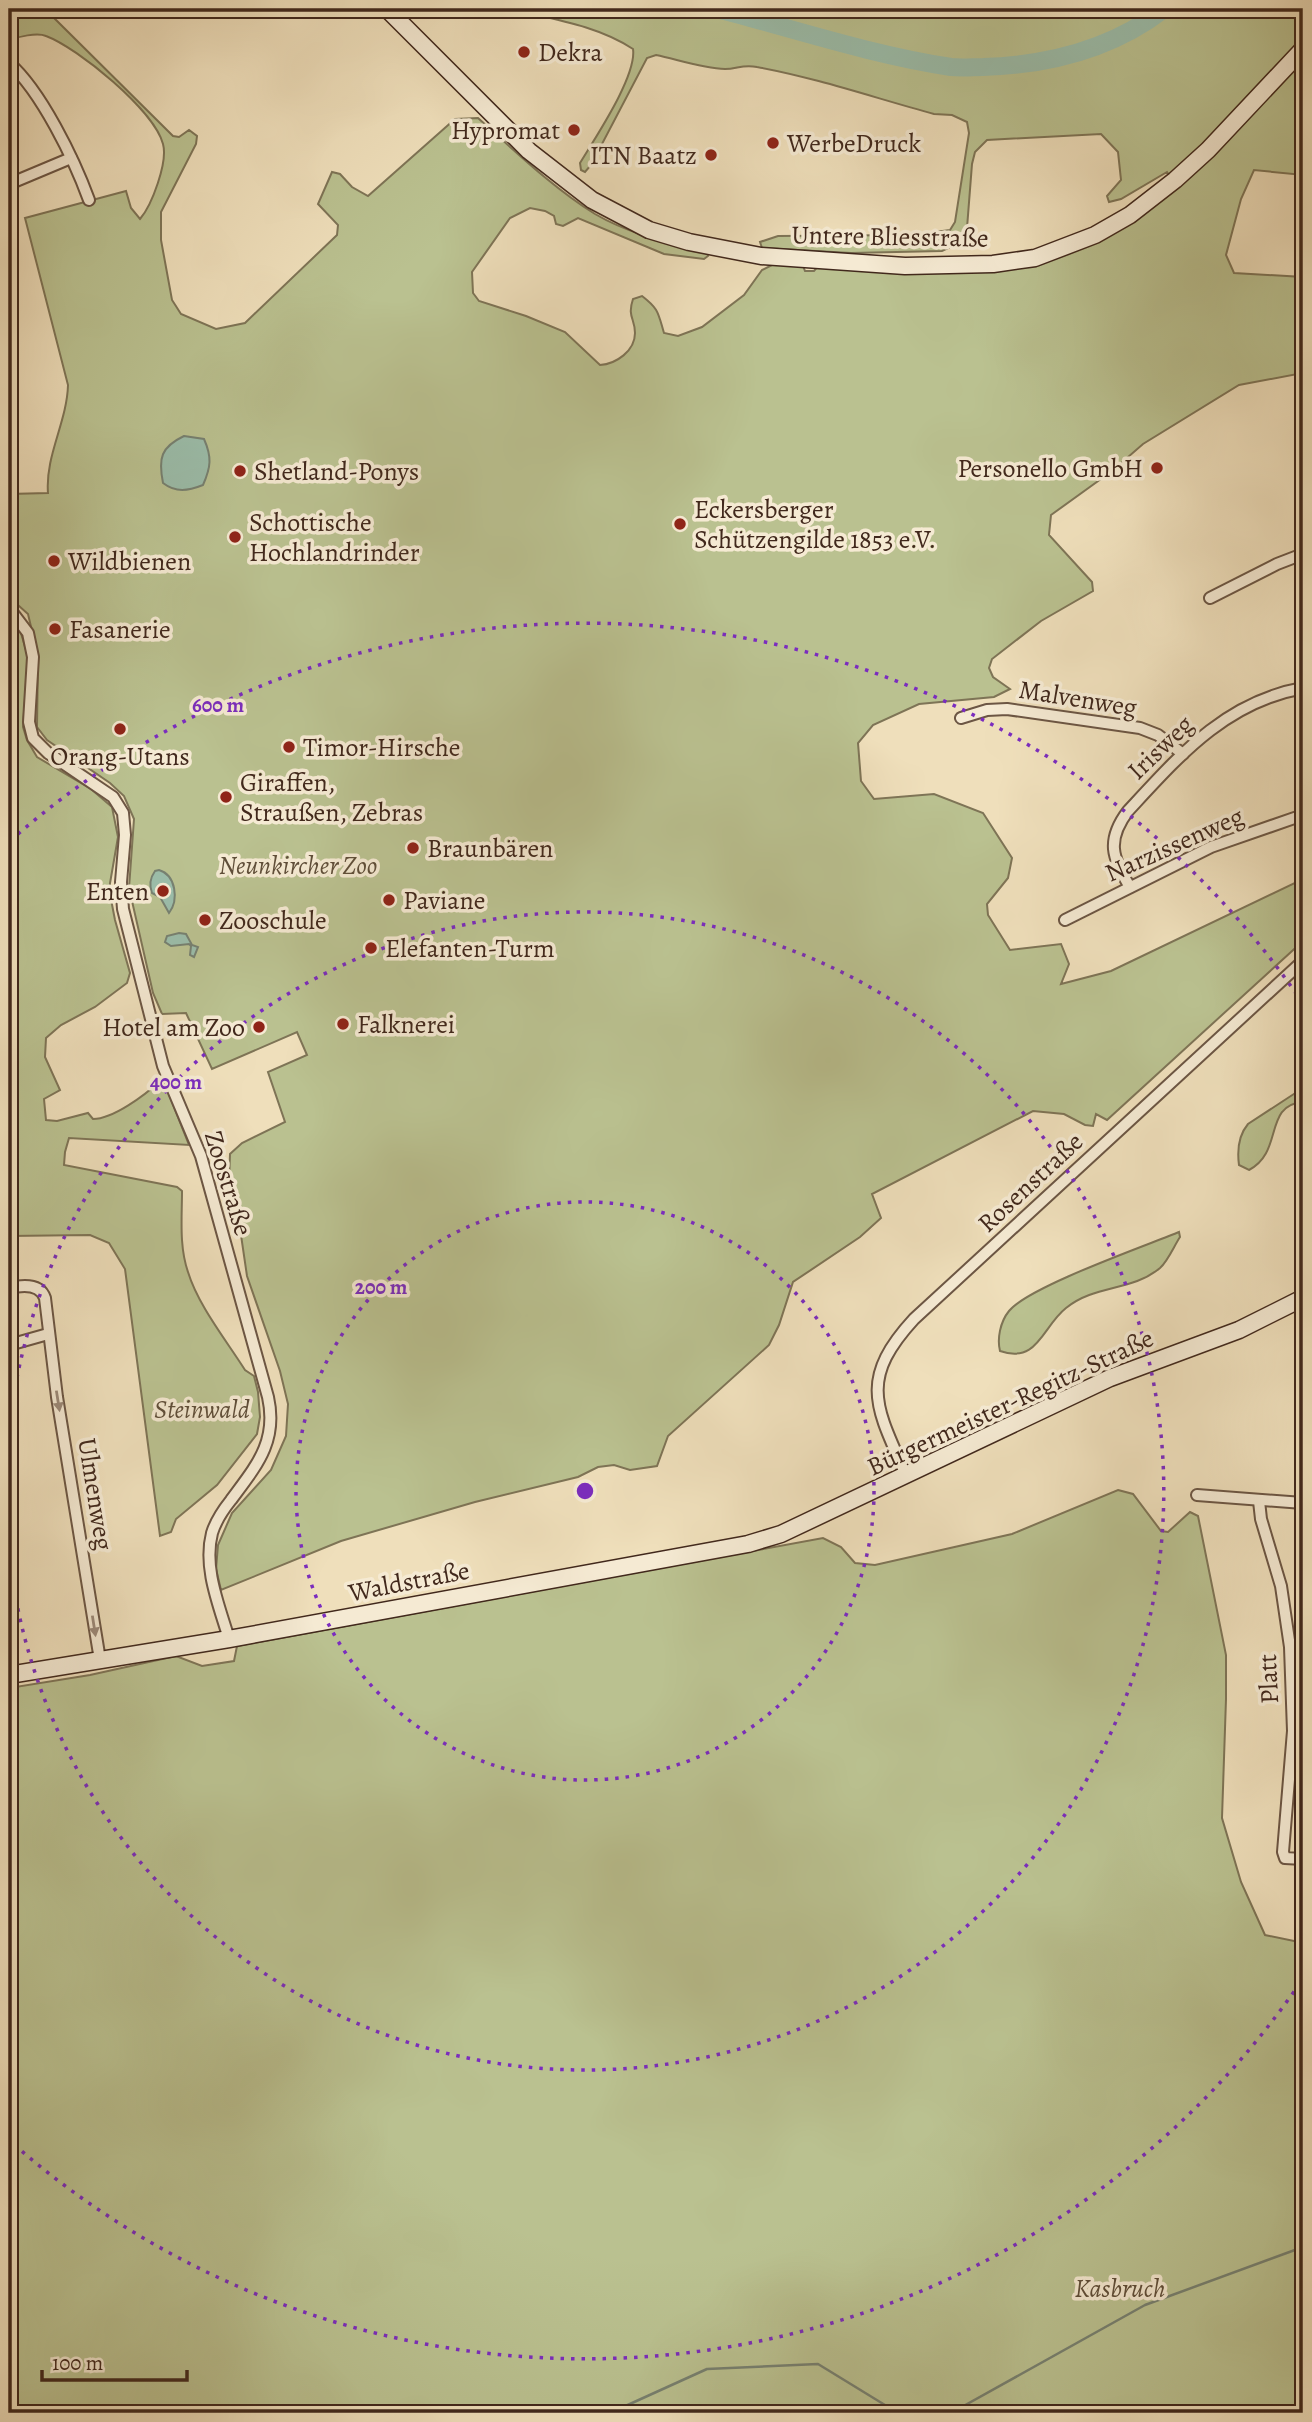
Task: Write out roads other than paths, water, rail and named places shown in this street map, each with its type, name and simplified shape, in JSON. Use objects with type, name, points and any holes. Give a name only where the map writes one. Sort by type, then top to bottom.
[{"type":"street","name":"Untere Bliesstraße","points":[[387,9],[529,151],[584,195],[614,213],[669,237],[761,256],[905,266],[993,264],[1035,258],[1095,235],[1130,215],[1175,180],[1208,150],[1303,49]]},
{"type":"street","points":[[9,63],[42,106],[71,158],[89,200]]},
{"type":"street","points":[[9,184],[71,158]]},
{"type":"street","points":[[1210,598],[1303,554]]},
{"type":"street","name":"Zoostraße","points":[[9,608],[28,633],[33,657],[29,722],[33,738],[48,753],[113,796],[123,813],[123,909],[163,1066],[203,1163],[270,1405],[271,1434],[266,1447],[253,1470],[218,1517],[212,1534],[211,1574],[229,1639]]},
{"type":"street","name":"Irisweg","points":[[1130,887],[1115,856],[1114,833],[1128,811],[1203,734],[1244,708],[1269,697],[1303,688]]},
{"type":"street","name":"Malvenweg","points":[[961,718],[987,710],[1007,709],[1128,726],[1158,735],[1183,754]]},
{"type":"street","name":"Narzissenweg","points":[[1065,920],[1211,848],[1303,815]]},
{"type":"street","name":"Rosenstraße","points":[[906,1475],[884,1423],[877,1386],[883,1361],[895,1342],[914,1319],[1303,961]]},
{"type":"street","name":"Ulmenweg","points":[[9,1288],[37,1287],[43,1292],[100,1661]]},
{"type":"street","name":"Bürgermeister-Regitz-Straße","points":[[815,1520],[1111,1378],[1239,1330],[1303,1297]]},
{"type":"street","points":[[9,1345],[48,1334]]},
{"type":"street","points":[[1197,1495],[1303,1503]]},
{"type":"street","name":"Platt","points":[[1259,1501],[1261,1519],[1281,1586],[1286,1615],[1298,1730],[1284,1823],[1283,1852],[1286,1858],[1303,1859]]},
{"type":"street","name":"Waldstraße","points":[[9,1675],[229,1639],[748,1544],[815,1520]]},
{"type":"waterway","points":[[717,9],[892,56],[951,67],[1007,66],[1078,52],[1123,35],[1164,9]]},
{"type":"waterway","points":[[951,2413],[1145,2305],[1303,2247]]},
{"type":"waterway","points":[[610,2413],[707,2369],[818,2364],[898,2413]]},
{"type":"place","name":"Dekra","points":[[524,52]]},
{"type":"place","name":"Hypromat","points":[[574,130]]},
{"type":"place","name":"WerbeDruck","points":[[773,143]]},
{"type":"place","name":"ITN Baatz","points":[[711,155]]},
{"type":"place","name":"Personello GmbH","points":[[1157,468]]},
{"type":"place","name":"Shetland-Ponys","points":[[240,471]]},
{"type":"place","name":"Eckersberger Schützengilde 1853 e.V.","points":[[680,524]]},
{"type":"place","name":"Schottische Hochlandrinder","points":[[235,537]]},
{"type":"place","name":"Wildbienen","points":[[54,561]]},
{"type":"place","name":"Fasanerie","points":[[55,629]]},
{"type":"place","name":"Orang-Utans","points":[[120,729]]},
{"type":"place","name":"Timor-Hirsche","points":[[289,747]]},
{"type":"place","name":"Giraffen, Straußen, Zebras","points":[[226,797]]},
{"type":"place","name":"Braunbären","points":[[413,848]]},
{"type":"place","name":"Enten","points":[[163,891]]},
{"type":"place","name":"Paviane","points":[[389,900]]},
{"type":"place","name":"Zooschule","points":[[205,920]]},
{"type":"place","name":"Elefanten-Turm","points":[[371,948]]},
{"type":"place","name":"Falknerei","points":[[343,1024]]},
{"type":"place","name":"Hotel am Zoo","points":[[259,1027]]},
{"type":"park label","name":"Neunkircher Zoo","points":[[298,865]]},
{"type":"park label","name":"Steinwald","points":[[202,1409]]},
{"type":"park label","name":"Kasbruch","points":[[1120,2288]]}]
